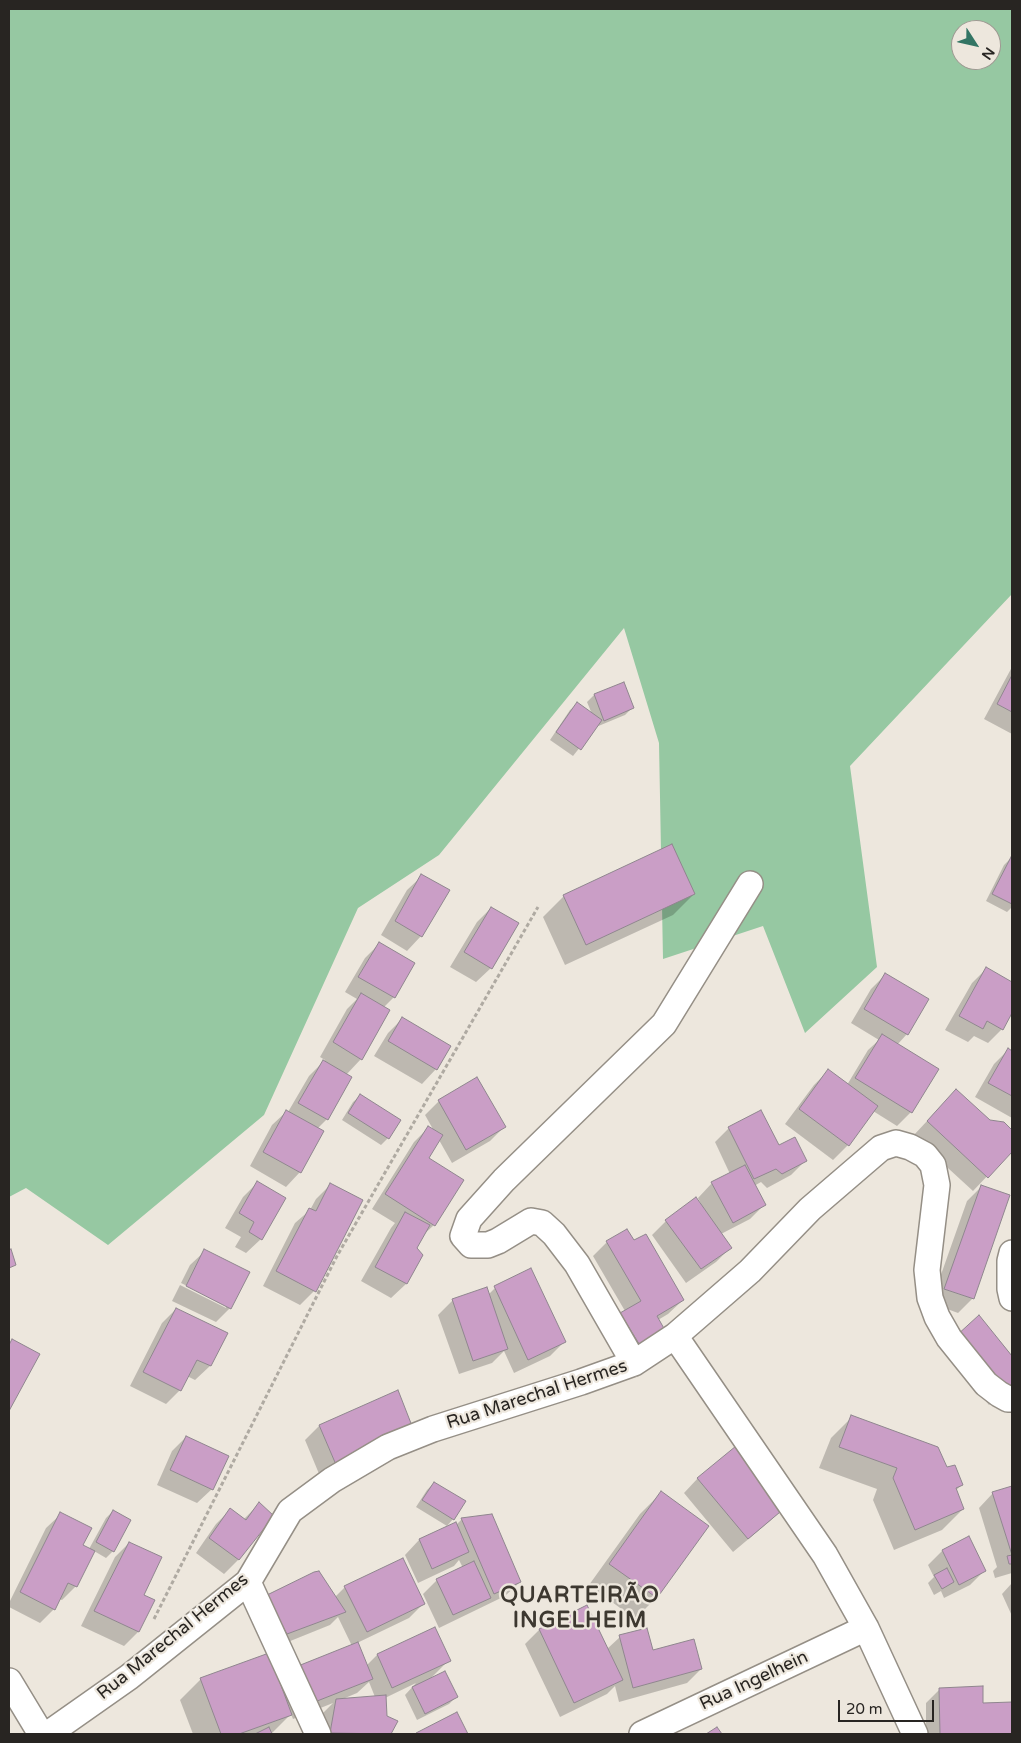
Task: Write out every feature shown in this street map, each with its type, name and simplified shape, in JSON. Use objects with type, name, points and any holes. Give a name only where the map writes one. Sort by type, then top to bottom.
[{"type":"street","points":[[634,1363],[577,1264],[554,1234],[542,1223],[531,1221],[488,1245],[471,1245],[463,1236],[469,1219],[504,1180],[664,1024],[750,884]]},
{"type":"street","name":"Rua Marechal Hermes","points":[[48,1734],[128,1677],[248,1582],[290,1511],[332,1480],[388,1447],[434,1429],[634,1363],[675,1336],[750,1271],[810,1209],[881,1148],[896,1143],[910,1147],[925,1155],[933,1165],[937,1185],[927,1270],[930,1298],[948,1338],[986,1384],[998,1394],[1012,1399]]},
{"type":"street","points":[[1012,1253],[1010,1261],[1010,1288],[1012,1298]]},
{"type":"street","points":[[675,1336],[825,1555],[866,1628],[915,1734]]},
{"type":"street","points":[[248,1582],[318,1734]]},
{"type":"street","name":"Rua Ingelhein","points":[[642,1734],[866,1628]]},
{"type":"street","points":[[9,1681],[41,1734]]},
{"type":"path","points":[[152,1624],[337,1256],[538,907]]},
{"type":"green space","points":[[9,9],[1012,9],[1012,594],[850,766],[877,967],[805,1033],[763,926],[663,959],[659,743],[624,628],[439,855],[358,908],[264,1115],[108,1245],[26,1188],[9,1197]]},
{"type":"building","points":[[1012,675],[1012,712],[997,704]]},
{"type":"building","points":[[624,682],[634,708],[604,721],[594,694]]},
{"type":"building","points":[[577,702],[602,720],[581,750],[556,732]]},
{"type":"building","points":[[672,844],[695,894],[586,945],[563,895]]},
{"type":"building","points":[[1012,858],[1012,904],[992,894]]},
{"type":"building","points":[[421,874],[450,890],[422,937],[395,921]]},
{"type":"building","points":[[491,907],[519,923],[492,969],[464,952]]},
{"type":"building","points":[[379,942],[415,963],[395,998],[358,977]]},
{"type":"building","points":[[986,967],[1012,982],[1012,1013],[1003,1030],[987,1021],[983,1029],[959,1016]]},
{"type":"building","points":[[885,973],[929,999],[908,1035],[864,1009]]},
{"type":"building","points":[[361,993],[390,1010],[362,1060],[333,1042]]},
{"type":"building","points":[[402,1017],[451,1046],[437,1070],[388,1041]]},
{"type":"building","points":[[882,1034],[939,1069],[912,1113],[855,1078]]},
{"type":"building","points":[[1008,1048],[1012,1051],[1012,1096],[988,1083]]},
{"type":"building","points":[[323,1060],[352,1077],[328,1120],[298,1103]]},
{"type":"building","points":[[828,1069],[878,1106],[849,1146],[799,1109]]},
{"type":"building","points":[[477,1077],[506,1127],[466,1150],[438,1100]]},
{"type":"building","points":[[956,1089],[990,1120],[1004,1122],[1012,1130],[1012,1152],[988,1178],[927,1121]]},
{"type":"building","points":[[360,1094],[401,1120],[389,1139],[348,1113]]},
{"type":"building","points":[[286,1110],[324,1131],[301,1173],[263,1152]]},
{"type":"building","points":[[761,1110],[779,1145],[795,1137],[807,1161],[782,1174],[776,1169],[754,1179],[728,1127]]},
{"type":"building","points":[[428,1126],[443,1135],[429,1158],[464,1180],[435,1226],[385,1194]]},
{"type":"building","points":[[745,1165],[766,1205],[733,1223],[711,1182]]},
{"type":"building","points":[[257,1181],[286,1198],[262,1240],[249,1232],[254,1222],[239,1213]]},
{"type":"building","points":[[330,1183],[363,1200],[316,1292],[276,1271],[309,1208],[316,1211]]},
{"type":"building","points":[[981,1185],[1010,1195],[974,1299],[944,1289]]},
{"type":"building","points":[[696,1197],[732,1248],[701,1269],[665,1220]]},
{"type":"building","points":[[405,1212],[430,1225],[417,1248],[423,1255],[407,1284],[375,1267]]},
{"type":"building","points":[[627,1229],[634,1240],[646,1234],[684,1300],[657,1316],[666,1332],[641,1347],[620,1313],[641,1301],[606,1241]]},
{"type":"building","points":[[11,1249],[16,1265],[9,1268],[9,1250]]},
{"type":"building","points":[[204,1249],[250,1272],[231,1309],[186,1286]]},
{"type":"building","points":[[531,1268],[566,1342],[528,1360],[494,1286]]},
{"type":"building","points":[[487,1287],[508,1349],[473,1361],[452,1299]]},
{"type":"building","points":[[176,1308],[228,1333],[211,1366],[197,1360],[181,1391],[143,1372]]},
{"type":"building","points":[[979,1315],[1012,1356],[1012,1384],[1004,1391],[956,1336]]},
{"type":"building","points":[[12,1339],[40,1354],[9,1411],[9,1345]]},
{"type":"building","points":[[398,1390],[414,1431],[337,1467],[319,1425]]},
{"type":"building","points":[[851,1415],[938,1447],[947,1467],[955,1465],[963,1485],[956,1488],[964,1509],[915,1530],[893,1478],[897,1468],[839,1447]]},
{"type":"building","points":[[186,1436],[229,1456],[213,1490],[170,1470]]},
{"type":"building","points":[[736,1446],[786,1507],[748,1539],[697,1478]]},
{"type":"building","points":[[434,1482],[466,1501],[454,1520],[422,1500]]},
{"type":"building","points":[[1012,1486],[1012,1555],[992,1492]]},
{"type":"building","points":[[661,1491],[709,1526],[657,1598],[609,1564]]},
{"type":"building","points":[[259,1502],[274,1516],[239,1560],[209,1538],[230,1508],[246,1520]]},
{"type":"building","points":[[113,1510],[131,1520],[114,1552],[96,1542]]},
{"type":"building","points":[[60,1512],[92,1528],[83,1545],[95,1551],[77,1587],[68,1583],[55,1610],[20,1592]]},
{"type":"building","points":[[492,1514],[521,1582],[494,1594],[461,1518]]},
{"type":"building","points":[[456,1522],[469,1552],[432,1569],[419,1539]]},
{"type":"building","points":[[969,1536],[986,1571],[959,1585],[942,1550]]},
{"type":"building","points":[[129,1542],[162,1557],[144,1595],[155,1600],[139,1632],[94,1611]]},
{"type":"building","points":[[1012,1555],[1012,1564],[1009,1564],[1007,1556]]},
{"type":"building","points":[[403,1558],[425,1604],[367,1632],[344,1586]]},
{"type":"building","points":[[474,1561],[491,1598],[453,1615],[436,1579]]},
{"type":"building","points":[[947,1568],[954,1582],[942,1589],[934,1575]]},
{"type":"building","points":[[319,1571],[346,1612],[287,1634],[265,1596]]},
{"type":"building","points":[[587,1605],[623,1680],[574,1703],[539,1629]]},
{"type":"building","points":[[435,1627],[451,1661],[392,1688],[377,1654]]},
{"type":"building","points":[[647,1628],[653,1650],[694,1639],[702,1669],[633,1688],[619,1635]]},
{"type":"building","points":[[358,1642],[373,1679],[307,1705],[293,1668]]},
{"type":"building","points":[[269,1653],[292,1715],[239,1734],[221,1734],[200,1678]]},
{"type":"building","points":[[445,1671],[458,1697],[425,1714],[412,1687]]},
{"type":"building","points":[[983,1686],[983,1703],[1012,1702],[1012,1734],[940,1734],[939,1688]]},
{"type":"building","points":[[386,1695],[387,1716],[398,1721],[391,1734],[330,1733],[336,1699]]},
{"type":"building","points":[[457,1712],[468,1734],[416,1734],[416,1733]]},
{"type":"building","points":[[269,1727],[272,1734],[255,1734]]},
{"type":"building","points":[[717,1727],[722,1734],[706,1734]]},
{"type":"district","name":"QUARTEIRÃO INGELHEIM","points":[[580,1608]]}]
